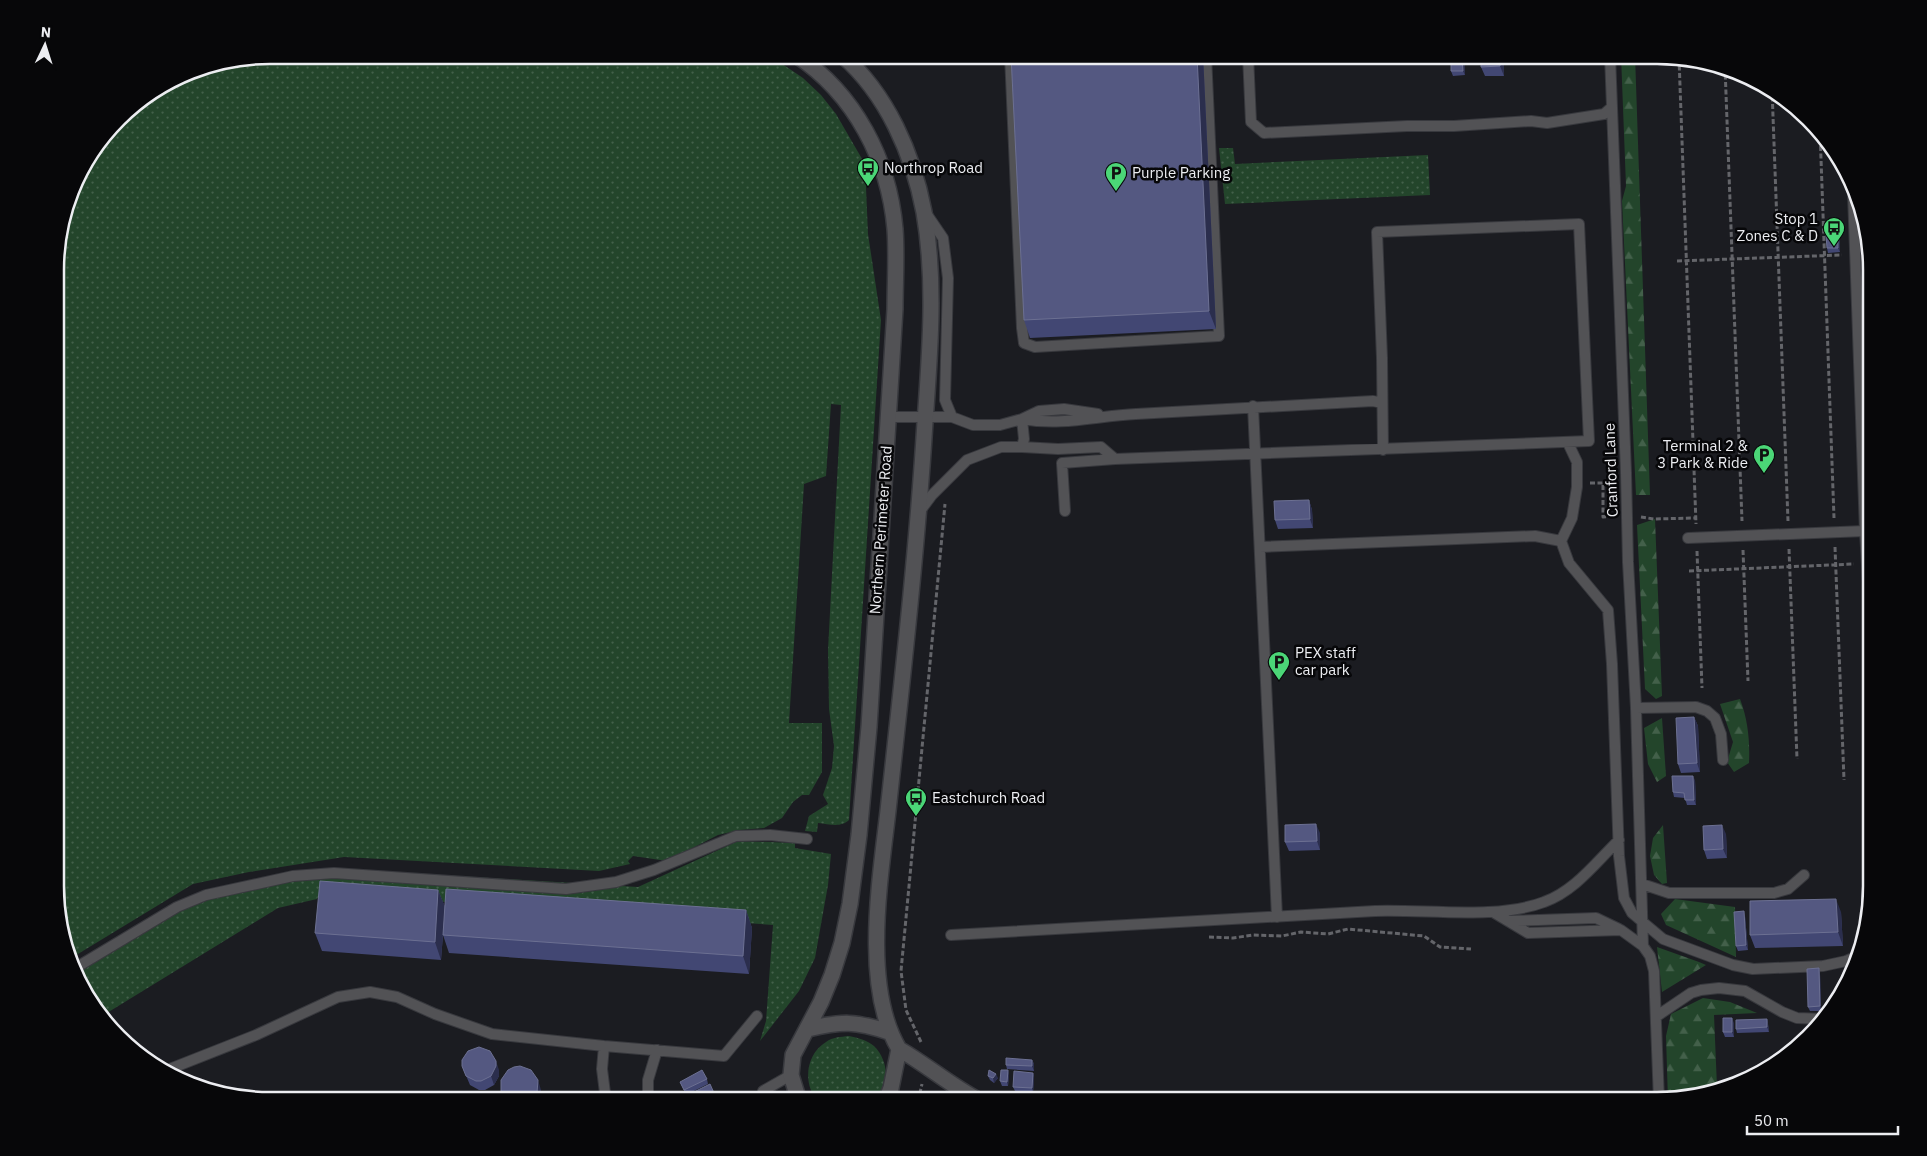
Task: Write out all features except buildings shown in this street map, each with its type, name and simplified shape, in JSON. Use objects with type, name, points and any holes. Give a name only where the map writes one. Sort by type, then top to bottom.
[{"type":"street","name":"Northern Perimeter Road","points":[[790,1075],[793,1055],[808,1029],[832,975],[842,943],[850,904],[859,835],[869,727],[895,309],[896,262],[894,229],[886,181],[869,136],[848,104],[824,78],[807,64]]},
{"type":"street","points":[[850,64],[865,80],[888,112],[910,159],[924,210],[931,298],[930,355],[919,512],[907,640],[882,860],[878,911],[878,971],[889,1032],[899,1048],[922,1062],[963,1092]]},
{"type":"street","points":[[808,1029],[846,1022],[866,1025],[889,1032]]},
{"type":"street","points":[[889,1092],[899,1048]]},
{"type":"street","points":[[790,1075],[796,1092]]},
{"type":"lane","points":[[1010,64],[1022,328],[1024,343],[1035,347],[1219,336],[1206,64]]},
{"type":"lane","points":[[1248,64],[1251,122],[1264,133],[1407,126],[1454,126],[1531,121],[1547,123],[1604,114],[1612,107]]},
{"type":"lane","name":"Cranford Lane","points":[[1610,64],[1628,562],[1636,708],[1643,946]]},
{"type":"lane","points":[[1853,208],[1863,381]]},
{"type":"lane","points":[[924,210],[944,238],[948,278],[945,400],[952,417]]},
{"type":"lane","points":[[1065,511],[1062,463],[1255,453],[1383,450],[1589,441],[1578,224],[1377,232],[1382,358],[1383,450]]},
{"type":"lane","points":[[888,417],[952,417],[973,425],[1000,425],[1039,411],[1064,409],[1111,415],[1253,406],[1373,401],[1382,403]]},
{"type":"lane","points":[[1253,406],[1277,917]]},
{"type":"lane","points":[[1022,418],[1024,439],[1022,448]]},
{"type":"lane","points":[[1568,443],[1577,462],[1578,487],[1572,518],[1561,542],[1569,563],[1608,610],[1619,840],[1624,898],[1632,913],[1663,939],[1733,966],[1753,969],[1823,966],[1850,958]]},
{"type":"lane","points":[[919,512],[932,495],[967,460],[1001,447],[1058,449],[1101,447],[1116,459]]},
{"type":"lane","points":[[1692,538],[1863,531]]},
{"type":"lane","points":[[1260,548],[1535,536],[1561,542]]},
{"type":"lane","points":[[1636,708],[1696,707],[1707,711],[1715,718],[1721,734],[1723,760]]},
{"type":"lane","points":[[79,966],[177,907],[206,895],[293,876],[334,873],[566,889],[616,882],[736,836],[770,835],[807,839]]},
{"type":"lane","points":[[951,935],[1378,911],[1493,912],[1523,909],[1564,893],[1619,840]]},
{"type":"lane","points":[[1642,884],[1669,893],[1774,894],[1788,889],[1804,875]]},
{"type":"lane","points":[[1493,912],[1528,933],[1622,930],[1643,946],[1650,956],[1654,971],[1659,1092]]},
{"type":"lane","points":[[1657,1016],[1691,993],[1719,988],[1745,991],[1796,1018],[1816,1018]]},
{"type":"lane","points":[[172,1068],[256,1035],[338,997],[370,992],[397,996],[435,1014],[492,1034],[724,1056],[757,1016]]},
{"type":"lane","points":[[604,1046],[602,1069],[605,1092]]},
{"type":"lane","points":[[648,1092],[648,1080],[657,1050]]},
{"type":"lane","points":[[764,1092],[790,1075]]},
{"type":"path","points":[[1679,65],[1692,538],[1698,571],[1702,688]]},
{"type":"path","points":[[1725,75],[1748,681]]},
{"type":"path","points":[[1772,98],[1797,759]]},
{"type":"path","points":[[1820,143],[1830,533],[1836,565],[1844,780]]},
{"type":"path","points":[[1677,261],[1855,254]]},
{"type":"path","points":[[928,1047],[921,1042],[906,1010],[901,971],[945,502]]},
{"type":"path","points":[[1689,571],[1863,563]]},
{"type":"path","points":[[1204,920],[1203,936],[1233,938],[1254,935],[1282,936],[1301,932],[1328,934],[1348,929],[1424,936],[1440,947],[1471,949]]},
{"type":"path","points":[[920,1092],[923,1080]]},
{"type":"green space","points":[[256,64],[782,64],[803,78],[821,95],[836,114],[865,164],[868,234],[881,320],[849,820],[835,825],[818,823],[817,832],[805,831],[809,816],[828,804],[823,795],[832,768],[834,746],[829,709],[828,650],[841,405],[831,404],[826,476],[804,484],[789,723],[822,723],[822,772],[809,795],[802,795],[793,802],[782,818],[764,828],[740,830],[718,835],[667,861],[633,856],[628,861],[630,864],[599,871],[344,857],[249,872],[193,884],[76,955],[68,927],[64,900],[64,256],[71,216],[79,191],[91,167],[106,144],[144,106],[178,85],[216,71]]},
{"type":"green space","points":[[1621,64],[1635,64],[1650,495],[1636,495],[1622,201],[1626,186]]},
{"type":"green space","points":[[1219,148],[1233,148],[1235,164],[1428,155],[1430,195],[1225,204]]},
{"type":"green space","points":[[1655,519],[1662,696],[1656,699],[1645,689],[1637,525]]},
{"type":"green space","points":[[1740,699],[1748,731],[1749,763],[1734,772],[1727,762],[1733,742],[1720,704]]},
{"type":"green space","points":[[1662,718],[1666,776],[1657,782],[1648,764],[1644,728]]},
{"type":"green space","points":[[1663,825],[1667,883],[1662,884],[1654,875],[1650,856],[1653,838]]},
{"type":"green space","points":[[738,841],[795,843],[795,848],[831,854],[828,885],[815,958],[799,991],[760,1041],[766,1021],[773,925],[320,893],[317,899],[278,908],[107,1013],[98,1001],[80,966],[193,898],[345,869],[638,887]]},
{"type":"green space","points":[[1675,899],[1735,907],[1736,957],[1666,925],[1661,914]]},
{"type":"green space","points":[[1657,947],[1699,962],[1706,965],[1662,992]]},
{"type":"green space","points":[[1703,998],[1730,1002],[1757,1013],[1714,1015],[1717,1083],[1668,1092],[1666,1036],[1671,1014]]},
{"type":"green space","points":[[849,1036],[874,1046],[883,1059],[885,1066],[886,1073],[882,1092],[812,1092],[808,1078],[810,1061],[819,1047],[829,1040]]},
{"type":"place","name":"Northrop Road","points":[[868,187]]},
{"type":"place","name":"Purple Parking","points":[[1116,192]]},
{"type":"place","name":"Stop 1 Zones C & D","points":[[1834,247]]},
{"type":"place","name":"Terminal 2 & 3 Park & Ride","points":[[1764,474]]},
{"type":"place","name":"PEX staff car park","points":[[1279,681]]},
{"type":"place","name":"Eastchurch Road","points":[[916,817]]}]
